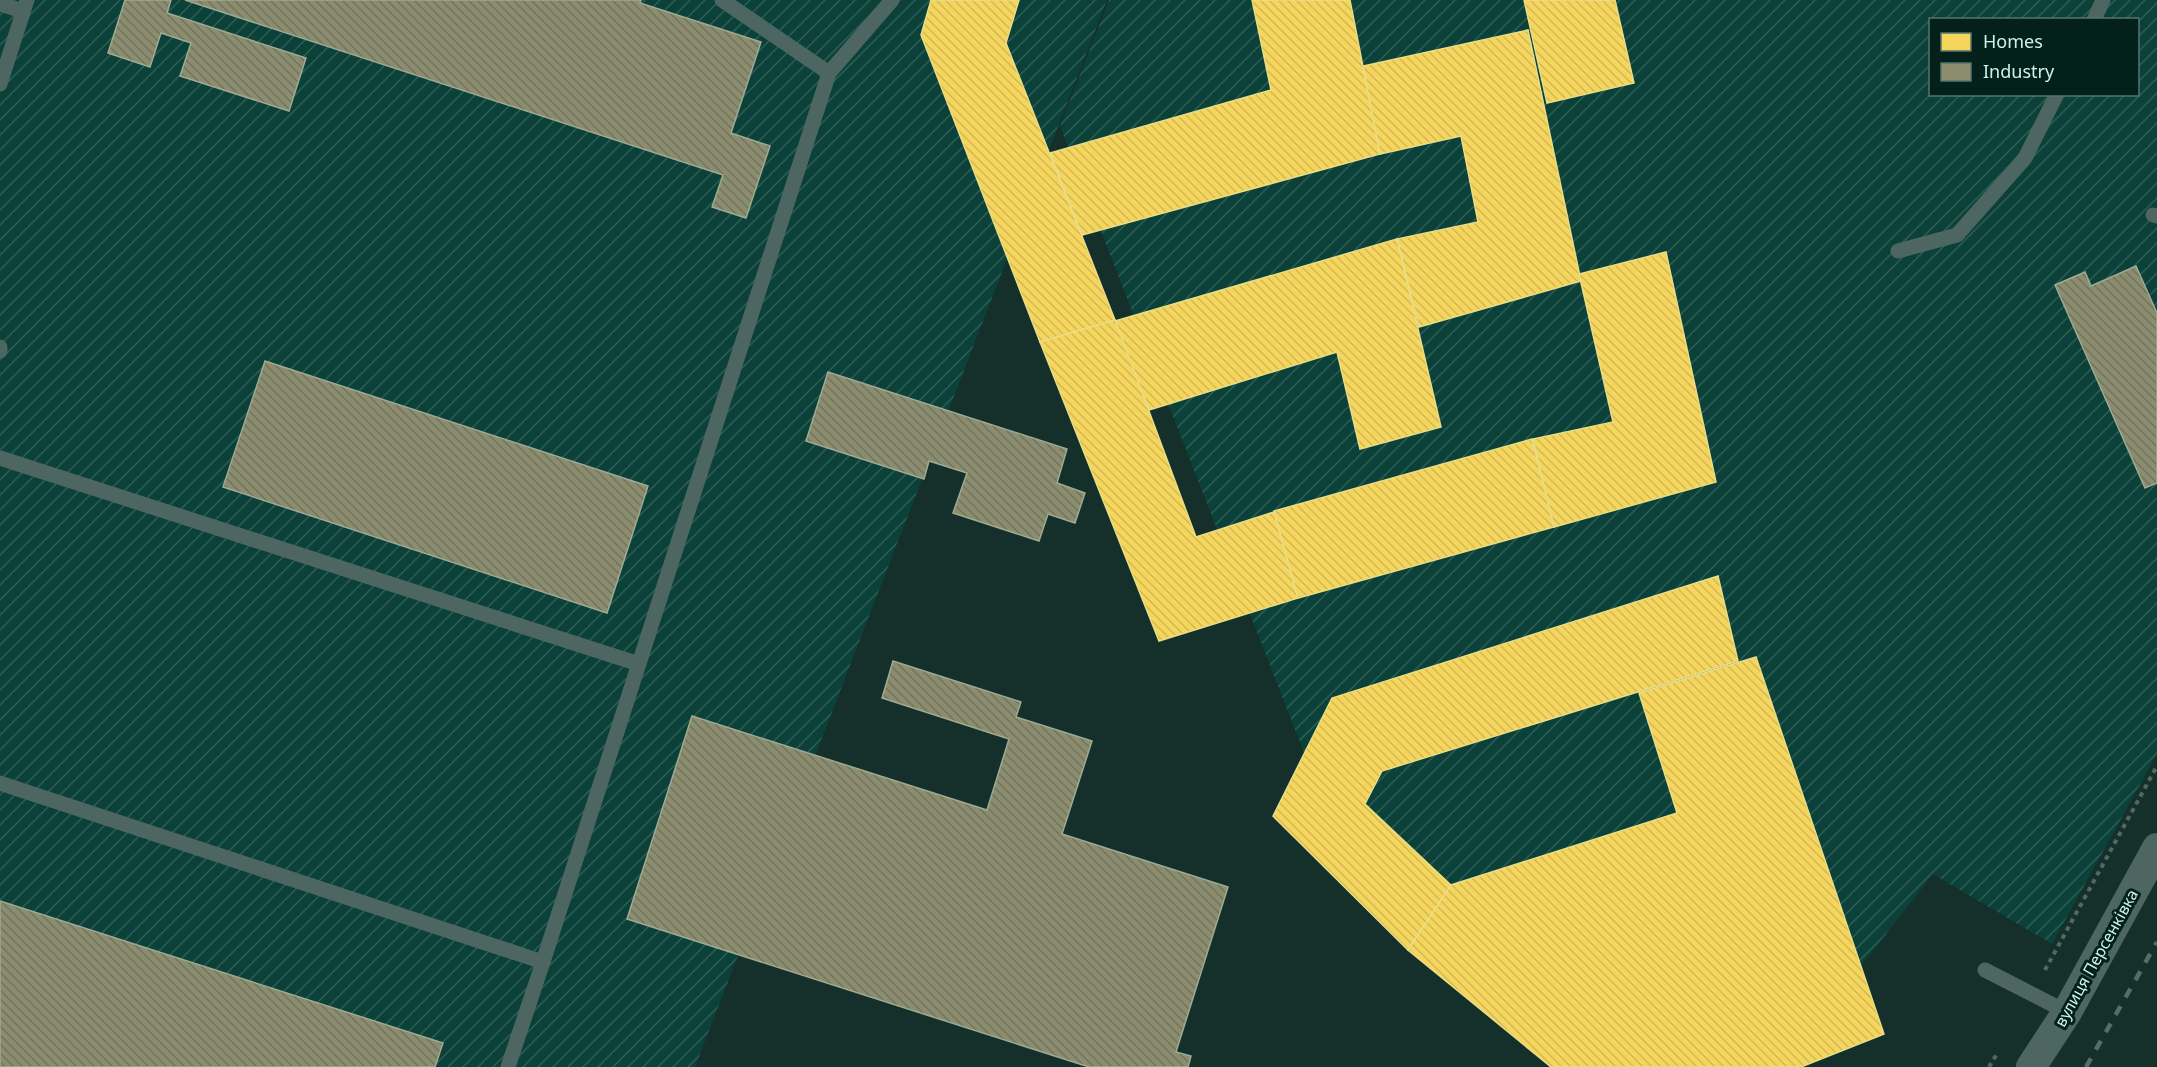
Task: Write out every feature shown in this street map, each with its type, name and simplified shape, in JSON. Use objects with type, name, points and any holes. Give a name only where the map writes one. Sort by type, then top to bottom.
[{"type":"street","name":"вулиця Персенківка","points":[[2031,1067],[2067,1012],[2157,848]]},
{"type":"lane","points":[[722,0],[829,73]]},
{"type":"lane","points":[[508,1067],[829,73],[892,0]]},
{"type":"lane","points":[[2095,18],[2103,0]]},
{"type":"lane","points":[[0,4],[25,6],[0,84]]},
{"type":"lane","points":[[1898,251],[1957,235],[2025,159],[2056,96]]},
{"type":"lane","points":[[0,458],[639,664]]},
{"type":"lane","points":[[0,783],[543,962]]},
{"type":"lane","points":[[1985,970],[2067,1012]]},
{"type":"path","points":[[2032,994],[2157,766]]},
{"type":"path","points":[[1989,1067],[2001,1047]]},
{"type":"shaded area","points":[[0,0],[1107,0],[695,1067],[0,1067]]},
{"type":"shaded area","points":[[1109,0],[2157,0],[2157,754],[2052,944],[1933,874],[1782,1067],[1653,1067],[1315,781],[1060,126]]},
{"type":"building: Homes","points":[[931,0],[1019,0],[1006,43],[1115,320],[1040,342],[921,35]]},
{"type":"building: Homes","points":[[1252,0],[1350,0],[1380,154],[1082,235],[1050,153],[1271,90]]},
{"type":"building: Homes","points":[[1524,0],[1615,0],[1634,83],[1547,103]]},
{"type":"building: Homes","points":[[1528,30],[1581,281],[1419,327],[1397,239],[1478,222],[1461,136],[1380,154],[1363,66]]},
{"type":"building: Homes","points":[[1397,239],[1441,427],[1360,449],[1337,352],[1149,410],[1115,321]]},
{"type":"building: Homes","points":[[1666,252],[1716,482],[1554,527],[1533,439],[1613,422],[1579,274]]},
{"type":"building: Homes","points":[[1115,320],[1196,537],[1274,512],[1298,598],[1159,641],[1040,342]]},
{"type":"building: Homes","points":[[1532,439],[1554,527],[1298,598],[1274,511]]},
{"type":"building: Homes","points":[[1718,576],[1738,661],[1382,771],[1365,804],[1451,885],[1408,950],[1273,816],[1332,698]]},
{"type":"building: Homes","points":[[1756,657],[1884,1034],[1801,1067],[1551,1067],[1408,950],[1451,885],[1677,813],[1639,693]]},
{"type":"building: Industry","points":[[125,0],[171,0],[167,13],[306,58],[289,111],[180,76],[191,43],[161,33],[150,67],[108,53]]},
{"type":"building: Industry","points":[[185,0],[641,0],[640,3],[761,42],[731,133],[770,146],[746,218],[712,207],[723,175]]},
{"type":"building: Industry","points":[[2136,266],[2157,313],[2157,483],[2145,488],[2055,285],[2085,272],[2091,286]]},
{"type":"building: Industry","points":[[265,361],[648,486],[607,613],[223,487]]},
{"type":"building: Industry","points":[[828,372],[1067,449],[1057,483],[1085,493],[1075,523],[1048,514],[1039,541],[953,513],[967,473],[929,461],[924,479],[806,441]]},
{"type":"building: Industry","points":[[893,661],[1021,702],[1016,717],[1092,741],[1062,834],[1228,887],[1176,1052],[1191,1056],[1188,1067],[1089,1067],[627,919],[692,716],[987,810],[1009,739],[882,698]]},
{"type":"building: Industry","points":[[0,901],[443,1043],[435,1067],[0,1067]]},
{"type":"railway","points":[[2086,1067],[2157,942]]}]
